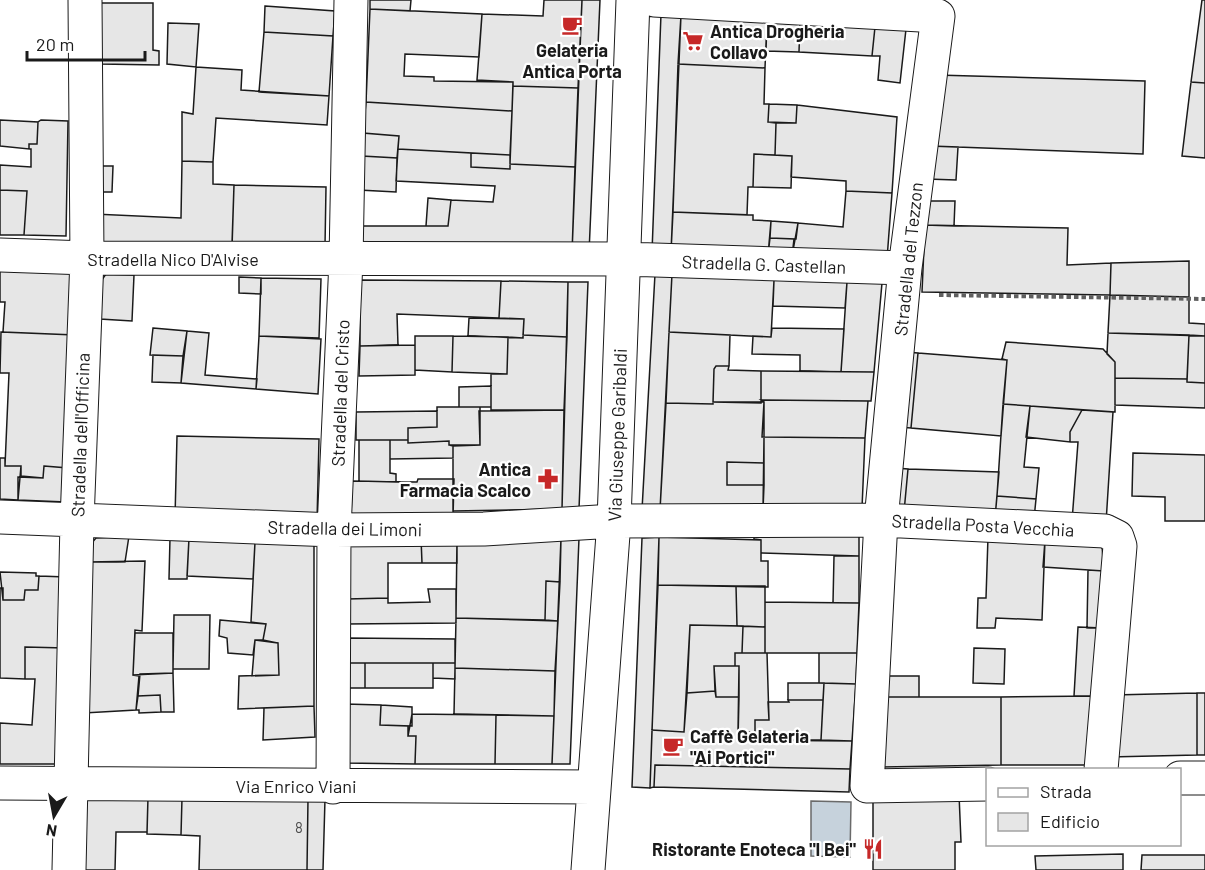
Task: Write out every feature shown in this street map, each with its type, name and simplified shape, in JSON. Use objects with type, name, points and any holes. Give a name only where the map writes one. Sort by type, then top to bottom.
[{"type":"street","name":"Stradella dell'Officina","points":[[69,870],[77,522],[87,258],[85,0]]},
{"type":"street","name":"Stradella del Cristo","points":[[333,787],[334,530],[346,260],[351,0]]},
{"type":"street","name":"Via Giuseppe Garibaldi","points":[[588,870],[614,521],[633,0]]},
{"type":"street","name":"Stradella del Tezzon","points":[[654,0],[938,16],[905,281],[881,520],[867,786],[986,784]]},
{"type":"street","name":"Stradella Nico D'Alvise","points":[[0,255],[346,260],[624,259]]},
{"type":"street","name":"Stradella G. Castellan","points":[[624,259],[905,281]]},
{"type":"street","name":"Stradella dei Limoni","points":[[0,517],[77,522],[334,530],[484,529],[614,521]]},
{"type":"street","name":"Stradella Posta Vecchia","points":[[614,521],[881,520],[1105,531],[1117,537],[1120,546],[1101,768]]},
{"type":"street","points":[[1181,778],[1205,778]]},
{"type":"street","name":"Via Enrico Viani","points":[[0,783],[593,787]]},
{"type":"path","points":[[905,281],[1205,299]]},
{"type":"shaded area","points":[[811,801],[851,802],[850,857],[811,856]]},
{"type":"building","points":[[370,0],[411,0],[410,11],[370,9]]},
{"type":"building","points":[[544,0],[582,0],[578,88],[513,86],[513,82],[477,80],[482,14],[543,16]]},
{"type":"building","points":[[582,0],[600,0],[589,253],[572,253]]},
{"type":"building","points":[[1202,0],[1205,0],[1205,83],[1191,82]]},
{"type":"building","points":[[101,3],[153,3],[153,50],[159,51],[159,65],[100,64]]},
{"type":"building","points":[[265,6],[335,11],[333,36],[264,32]]},
{"type":"building","points":[[370,9],[482,14],[479,57],[405,54],[404,76],[434,77],[434,81],[513,82],[512,111],[366,102]]},
{"type":"building","points":[[661,14],[681,15],[671,252],[652,252]]},
{"type":"building","points":[[681,15],[767,20],[765,68],[678,64]]},
{"type":"building","points":[[767,20],[800,22],[799,52],[766,51]]},
{"type":"building","points":[[800,22],[875,27],[872,56],[799,52]]},
{"type":"building","points":[[168,23],[199,24],[196,67],[167,64]]},
{"type":"building","points":[[875,27],[906,29],[900,83],[878,80],[880,56],[872,56]]},
{"type":"building","points":[[264,32],[333,36],[329,96],[259,92]]},
{"type":"building","points":[[678,64],[765,68],[764,104],[769,104],[768,122],[776,123],[775,155],[754,154],[753,187],[748,187],[747,215],[673,212]]},
{"type":"building","points":[[196,67],[242,70],[241,90],[329,96],[327,125],[216,118],[213,162],[182,161],[182,112],[193,114]]},
{"type":"building","points":[[936,75],[1145,81],[1143,154],[930,146]]},
{"type":"building","points":[[1191,82],[1205,83],[1205,158],[1182,156]]},
{"type":"building","points":[[513,86],[578,88],[575,167],[510,164]]},
{"type":"building","points":[[366,102],[512,111],[510,155],[398,149],[399,136],[363,133]]},
{"type":"building","points":[[769,104],[797,105],[796,123],[768,122]]},
{"type":"building","points":[[797,105],[897,117],[892,193],[846,191],[846,181],[791,177],[792,156],[775,155],[776,123],[796,123]]},
{"type":"building","points":[[0,120],[38,122],[37,144],[29,144],[29,149],[0,146]]},
{"type":"building","points":[[41,120],[68,121],[66,236],[24,235],[27,191],[0,190],[0,165],[31,167],[29,144],[37,144],[38,122]]},
{"type":"building","points":[[363,133],[399,136],[397,158],[362,156]]},
{"type":"building","points":[[930,146],[958,147],[956,180],[927,179]]},
{"type":"building","points":[[398,149],[471,153],[471,167],[510,169],[510,164],[575,167],[572,253],[358,254],[358,226],[448,226],[451,200],[493,202],[495,186],[396,181]]},
{"type":"building","points":[[471,153],[510,155],[510,169],[471,167]]},
{"type":"building","points":[[754,154],[792,156],[791,188],[753,187]]},
{"type":"building","points":[[362,156],[397,158],[396,192],[359,190]]},
{"type":"building","points":[[182,161],[213,162],[213,184],[234,185],[232,248],[94,242],[94,214],[181,218]]},
{"type":"building","points":[[97,166],[113,166],[112,192],[95,192]]},
{"type":"building","points":[[234,185],[326,187],[325,246],[232,244]]},
{"type":"building","points":[[0,190],[27,191],[24,235],[0,235]]},
{"type":"building","points":[[846,191],[892,193],[887,259],[792,256],[798,223],[843,227]]},
{"type":"building","points":[[428,198],[451,200],[448,226],[426,226]]},
{"type":"building","points":[[926,201],[955,201],[954,226],[925,225]]},
{"type":"building","points":[[673,212],[753,215],[753,220],[771,221],[768,255],[671,252]]},
{"type":"building","points":[[771,221],[798,223],[796,239],[770,238]]},
{"type":"building","points":[[925,225],[1068,228],[1067,265],[1111,263],[1110,295],[922,292]]},
{"type":"building","points":[[770,238],[794,239],[792,256],[768,255]]},
{"type":"building","points":[[1189,261],[1189,297],[1110,295],[1111,263]]},
{"type":"building","points":[[0,262],[79,266],[75,335],[3,332],[5,302],[0,302]]},
{"type":"building","points":[[106,274],[134,275],[132,321],[100,319],[101,281]]},
{"type":"building","points":[[655,274],[672,274],[660,510],[642,510]]},
{"type":"building","points":[[672,274],[774,280],[771,337],[669,332]]},
{"type":"building","points":[[239,277],[261,278],[261,294],[239,293]]},
{"type":"building","points":[[261,278],[321,279],[319,338],[259,336]]},
{"type":"building","points":[[360,280],[501,281],[499,318],[397,314],[398,345],[360,346]]},
{"type":"building","points":[[774,280],[847,282],[845,308],[773,306]]},
{"type":"building","points":[[501,281],[568,282],[567,337],[523,335],[524,319],[499,318]]},
{"type":"building","points":[[568,282],[588,282],[579,509],[562,509]]},
{"type":"building","points":[[847,282],[882,283],[874,372],[841,372]]},
{"type":"building","points":[[1110,295],[1189,297],[1189,323],[1205,324],[1205,336],[1108,333]]},
{"type":"building","points":[[469,318],[524,319],[523,338],[468,336]]},
{"type":"building","points":[[153,328],[187,331],[183,356],[150,355]]},
{"type":"building","points":[[772,328],[844,329],[841,372],[800,371],[800,355],[752,354],[753,336],[771,337]]},
{"type":"building","points":[[187,331],[209,333],[205,375],[257,379],[256,389],[181,383]]},
{"type":"building","points":[[1,332],[75,335],[68,468],[44,466],[43,478],[21,476],[21,466],[5,466],[9,373],[0,373]]},
{"type":"building","points":[[669,332],[730,335],[729,366],[716,366],[714,369],[713,404],[666,403]]},
{"type":"building","points":[[1108,333],[1189,335],[1187,379],[1115,378],[1115,362],[1107,354]]},
{"type":"building","points":[[523,335],[567,337],[564,410],[491,410],[491,374],[507,374],[508,337],[523,338]]},
{"type":"building","points":[[1189,335],[1205,336],[1205,383],[1187,382]]},
{"type":"building","points":[[259,336],[321,339],[318,394],[256,389]]},
{"type":"building","points":[[415,336],[453,336],[452,372],[415,370]]},
{"type":"building","points":[[453,336],[508,337],[507,374],[452,372]]},
{"type":"building","points":[[1006,342],[1103,349],[1115,362],[1115,412],[1003,404],[1007,360],[1002,359]]},
{"type":"building","points":[[415,345],[415,375],[359,376],[360,346]]},
{"type":"building","points":[[904,352],[918,353],[911,428],[898,427]]},
{"type":"building","points":[[918,353],[1007,360],[1001,436],[911,428]]},
{"type":"building","points":[[153,355],[183,356],[181,383],[152,382]]},
{"type":"building","points":[[716,366],[729,366],[728,370],[761,371],[761,403],[713,402]]},
{"type":"building","points":[[761,371],[874,372],[871,401],[761,400]]},
{"type":"building","points":[[1115,378],[1187,379],[1187,382],[1205,383],[1205,408],[1115,405]]},
{"type":"building","points":[[491,386],[491,407],[459,407],[459,387]]},
{"type":"building","points":[[761,400],[868,401],[865,438],[762,437],[764,402]]},
{"type":"building","points":[[713,402],[764,402],[764,463],[727,462],[727,485],[764,485],[763,510],[660,510],[666,403],[713,404]]},
{"type":"building","points":[[1003,404],[1030,406],[1024,467],[1039,468],[1036,499],[997,496]]},
{"type":"building","points":[[1030,406],[1082,410],[1070,432],[1070,442],[1026,437]]},
{"type":"building","points":[[437,407],[480,407],[480,445],[449,445],[449,441],[408,443],[408,428],[437,427]]},
{"type":"building","points":[[564,410],[562,509],[453,511],[453,446],[480,445],[479,411]]},
{"type":"building","points":[[1082,410],[1113,412],[1106,523],[1072,521],[1078,442],[1070,442],[1070,432]]},
{"type":"building","points":[[437,411],[437,427],[408,428],[408,440],[356,440],[356,412]]},
{"type":"building","points":[[177,436],[319,439],[317,521],[175,518]]},
{"type":"building","points":[[764,437],[865,438],[862,508],[763,510]]},
{"type":"building","points":[[359,440],[390,440],[390,473],[396,474],[396,482],[359,481]]},
{"type":"building","points":[[390,440],[408,440],[408,443],[449,441],[449,445],[453,446],[453,458],[390,459]]},
{"type":"building","points":[[1133,453],[1205,455],[1205,521],[1165,521],[1165,497],[1132,496]]},
{"type":"building","points":[[0,458],[5,458],[5,466],[21,466],[18,500],[0,499]]},
{"type":"building","points":[[727,462],[764,463],[764,485],[727,485]]},
{"type":"building","points":[[44,466],[68,468],[66,502],[18,500],[18,477],[43,478]]},
{"type":"building","points":[[895,468],[908,469],[904,512],[891,511]]},
{"type":"building","points":[[908,469],[999,472],[995,518],[904,512]]},
{"type":"building","points":[[418,479],[454,479],[453,518],[351,519],[352,481],[417,482]]},
{"type":"building","points":[[997,496],[1036,499],[1034,519],[995,518]]},
{"type":"building","points":[[859,528],[859,556],[761,553],[761,540],[754,539],[754,529]]},
{"type":"building","points":[[129,536],[125,562],[88,562],[90,545],[96,538]]},
{"type":"building","points":[[659,537],[761,540],[761,561],[768,561],[768,587],[658,585]]},
{"type":"building","points":[[659,537],[650,788],[632,787],[642,538]]},
{"type":"building","points":[[988,537],[1045,540],[1042,620],[996,618],[995,628],[977,628],[978,598],[986,598]]},
{"type":"building","points":[[170,538],[189,538],[187,579],[169,579]]},
{"type":"building","points":[[189,538],[255,542],[253,579],[187,576]]},
{"type":"building","points":[[421,538],[457,538],[457,563],[422,563]]},
{"type":"building","points":[[421,538],[422,563],[388,563],[388,598],[347,599],[348,540]]},
{"type":"building","points":[[457,538],[561,538],[560,582],[546,581],[545,620],[456,618]]},
{"type":"building","points":[[561,538],[579,538],[570,764],[552,764]]},
{"type":"building","points":[[1045,540],[1102,546],[1104,571],[1043,567]]},
{"type":"building","points":[[255,542],[314,544],[314,706],[238,709],[239,676],[279,675],[278,643],[263,640],[266,624],[251,622]]},
{"type":"building","points":[[834,556],[859,556],[859,603],[833,603]]},
{"type":"building","points":[[145,561],[142,631],[135,630],[133,675],[139,676],[136,710],[84,713],[88,562]]},
{"type":"building","points":[[1088,570],[1104,571],[1102,628],[1087,628]]},
{"type":"building","points":[[0,572],[36,573],[36,576],[39,576],[38,590],[25,590],[24,600],[3,600]]},
{"type":"building","points":[[39,576],[66,577],[65,648],[25,647],[25,679],[0,678],[0,588],[3,588],[3,600],[24,600],[25,590],[38,590]]},
{"type":"building","points":[[546,581],[560,582],[558,621],[545,620]]},
{"type":"building","points":[[658,585],[736,586],[737,626],[690,625],[684,732],[652,730]]},
{"type":"building","points":[[736,586],[765,586],[765,627],[737,626]]},
{"type":"building","points":[[428,589],[456,589],[456,623],[346,624],[347,599],[388,598],[388,603],[430,602]]},
{"type":"building","points":[[765,602],[859,603],[857,653],[765,653]]},
{"type":"building","points":[[174,615],[210,615],[209,669],[173,669]]},
{"type":"building","points":[[456,618],[558,621],[555,671],[455,668]]},
{"type":"building","points":[[220,620],[266,624],[263,640],[255,640],[253,655],[228,653],[227,638],[219,636]]},
{"type":"building","points":[[690,625],[743,626],[742,653],[735,653],[735,666],[714,666],[715,691],[687,693]]},
{"type":"building","points":[[743,626],[765,627],[765,653],[742,653]]},
{"type":"building","points":[[1078,627],[1102,628],[1097,696],[1074,696]]},
{"type":"building","points":[[135,633],[173,633],[173,673],[133,675]]},
{"type":"building","points":[[346,638],[455,639],[455,663],[346,663]]},
{"type":"building","points":[[255,640],[278,643],[279,675],[252,676]]},
{"type":"building","points":[[25,647],[65,648],[62,764],[0,764],[0,723],[32,725],[35,679],[25,679]]},
{"type":"building","points":[[974,648],[1005,649],[1004,684],[973,683]]},
{"type":"building","points":[[735,653],[767,653],[769,720],[755,720],[755,732],[738,732],[739,666],[735,666]]},
{"type":"building","points":[[819,653],[857,653],[856,684],[819,683]]},
{"type":"building","points":[[346,663],[365,663],[365,688],[345,688]]},
{"type":"building","points":[[365,663],[433,663],[433,688],[365,688]]},
{"type":"building","points":[[433,663],[455,663],[455,679],[433,678]]},
{"type":"building","points":[[714,666],[739,666],[739,697],[716,697]]},
{"type":"building","points":[[455,668],[555,671],[554,716],[454,714]]},
{"type":"building","points":[[173,673],[174,712],[161,712],[160,695],[138,696],[140,674]]},
{"type":"building","points":[[887,676],[919,676],[919,697],[887,697]]},
{"type":"building","points":[[788,683],[824,683],[823,700],[788,700]]},
{"type":"building","points":[[824,683],[856,684],[852,741],[821,740]]},
{"type":"building","points":[[715,691],[716,697],[739,697],[738,740],[852,741],[850,769],[655,765],[654,787],[650,788],[652,730],[684,732],[687,693]]},
{"type":"building","points":[[1197,693],[1197,755],[1109,757],[1113,695]]},
{"type":"building","points":[[1197,693],[1205,693],[1205,755],[1197,755]]},
{"type":"building","points":[[160,695],[161,712],[139,713],[139,710],[136,710],[138,696]]},
{"type":"building","points":[[1097,696],[1096,765],[1001,765],[1001,697]]},
{"type":"building","points":[[883,697],[1001,697],[1001,765],[882,767]]},
{"type":"building","points":[[788,700],[823,700],[821,740],[738,740],[738,732],[755,732],[755,720],[769,720],[768,702],[789,702]]},
{"type":"building","points":[[345,704],[381,705],[380,725],[408,726],[408,736],[416,736],[415,764],[344,763]]},
{"type":"building","points":[[381,705],[412,707],[412,726],[380,725]]},
{"type":"building","points":[[314,706],[315,737],[263,740],[264,708]]},
{"type":"building","points":[[412,714],[496,715],[495,764],[415,764],[416,736],[408,736]]},
{"type":"building","points":[[496,715],[554,716],[552,764],[495,764]]},
{"type":"building","points":[[655,765],[850,769],[849,792],[654,787]]},
{"type":"building","points":[[873,794],[959,794],[961,842],[955,842],[955,870],[873,870]]},
{"type":"building","points":[[82,795],[148,797],[147,832],[116,832],[115,870],[80,870]]},
{"type":"building","points":[[148,797],[182,798],[181,835],[147,834]]},
{"type":"building","points":[[182,798],[308,799],[307,870],[199,870],[200,836],[181,835]]},
{"type":"building","points":[[308,799],[325,799],[323,870],[307,870]]},
{"type":"building","points":[[1123,854],[1123,870],[1036,870],[1035,856]]},
{"type":"building","points":[[1142,855],[1205,855],[1205,870],[1141,870]]},
{"type":"place","name":"Gelateria Antica Porta","points":[[572,25]]},
{"type":"place","name":"Antica Drogheria Collavo","points":[[693,41]]},
{"type":"place","name":"Antica Farmacia Scalco","points":[[548,479]]},
{"type":"place","name":"Caffè Gelateria \"Ai Portici\"","points":[[673,746]]},
{"type":"place","name":"Ristorante Enoteca \"I Bei\"","points":[[873,849]]}]
